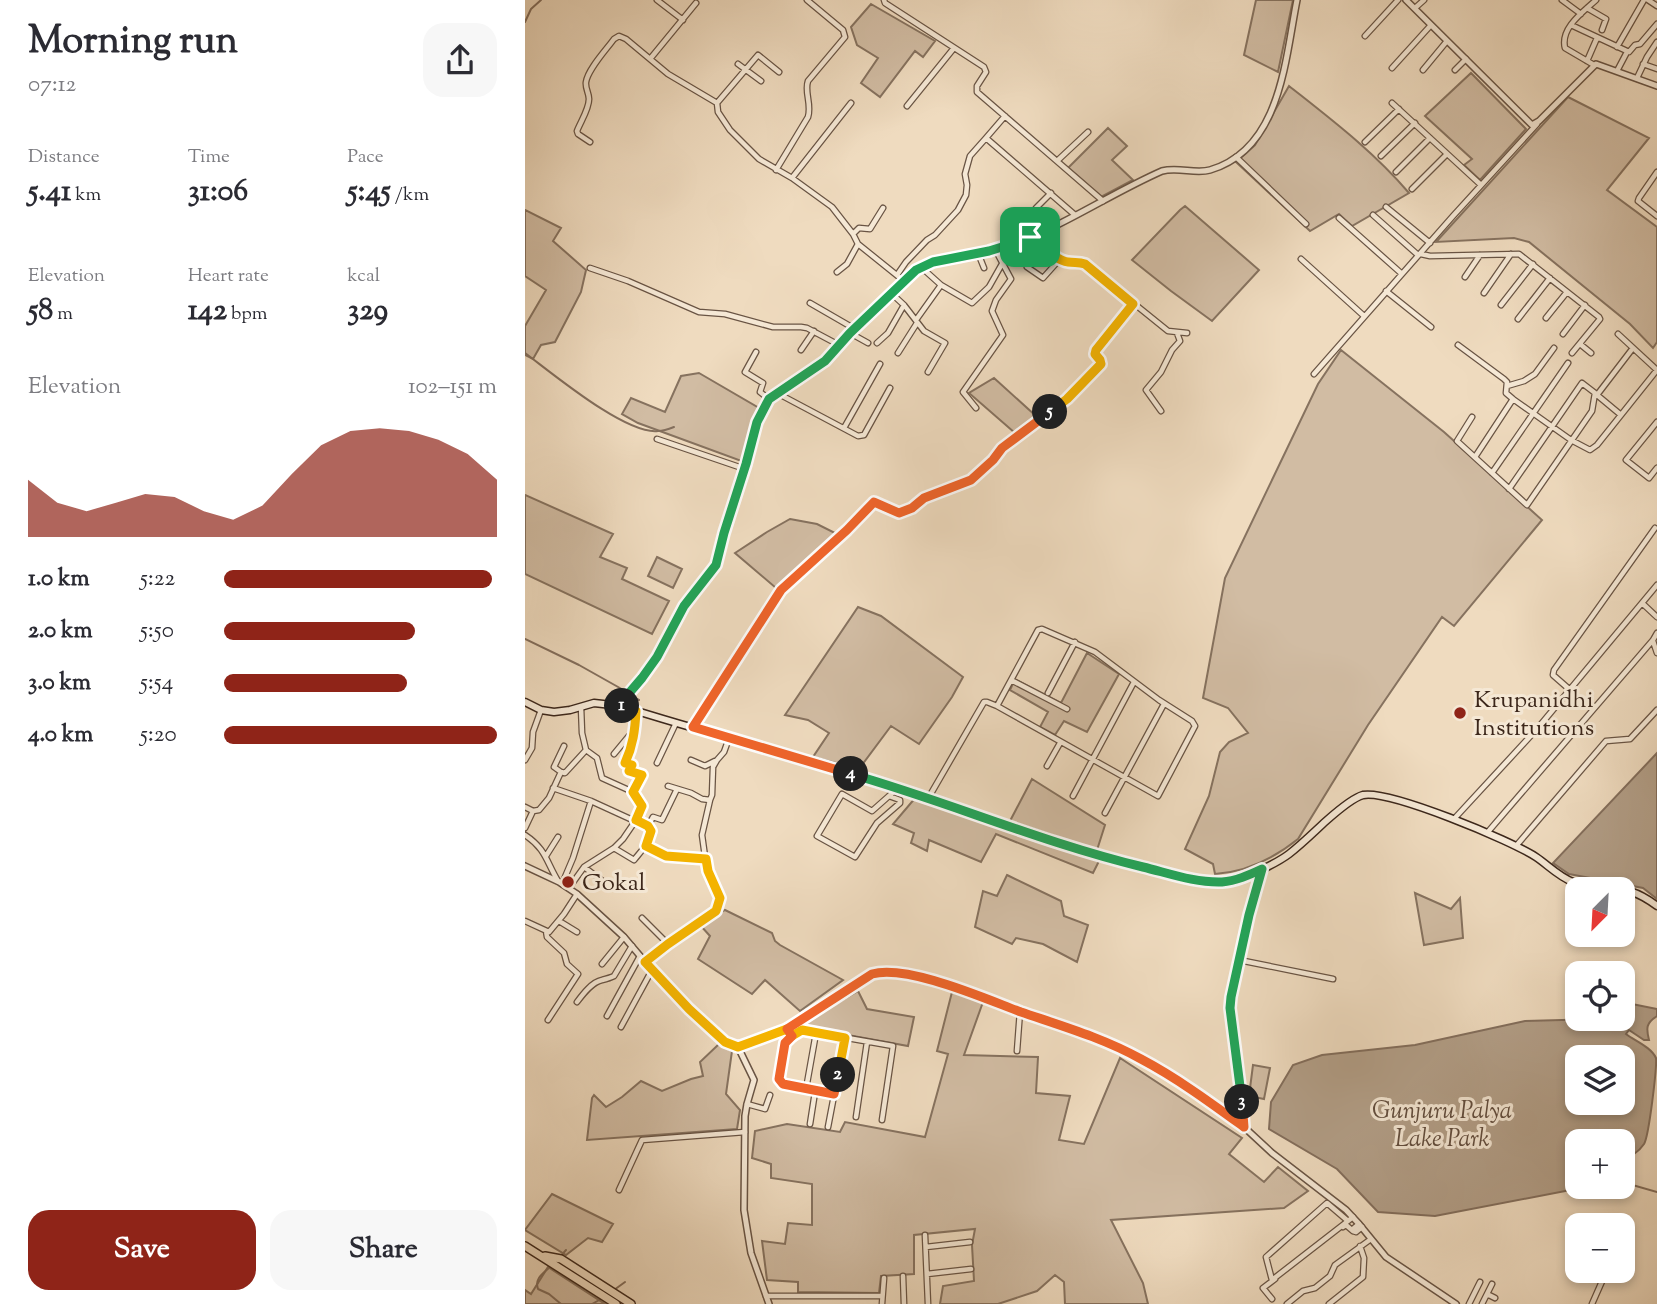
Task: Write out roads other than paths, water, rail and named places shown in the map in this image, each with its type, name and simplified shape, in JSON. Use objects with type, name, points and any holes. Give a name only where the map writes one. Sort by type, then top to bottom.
[{"type":"main road","points":[[525,702],[541,710],[554,712],[594,703],[618,706],[901,788],[1118,861],[1196,880],[1233,881],[1262,869],[1290,853],[1357,797],[1373,795],[1454,820],[1516,846],[1574,883],[1635,892],[1657,906]]},
{"type":"main road","points":[[525,1246],[616,1304]]},
{"type":"main road","points":[[537,1254],[561,1259],[631,1304]]},
{"type":"street","points":[[657,0],[683,20]]},
{"type":"street","points":[[776,170],[808,117],[808,81],[845,37],[843,30],[807,0]]},
{"type":"street","points":[[884,0],[985,69],[977,92],[1104,201]]},
{"type":"street","points":[[618,706],[657,657],[684,606],[716,565],[757,422],[769,399],[825,361],[919,268],[933,262],[1015,243],[1162,171],[1209,170],[1235,157],[1256,139],[1272,110],[1297,0]]},
{"type":"street","points":[[1365,36],[1398,0]]},
{"type":"street","points":[[1406,0],[1528,122],[1532,125],[1539,121]]},
{"type":"street","points":[[1415,8],[1424,0]]},
{"type":"street","points":[[1562,0],[1581,14]]},
{"type":"street","points":[[1596,0],[1571,24],[1564,38],[1565,48],[1594,65],[1599,64],[1657,86]]},
{"type":"street","points":[[1617,47],[1651,2]]},
{"type":"street","points":[[650,59],[696,4]]},
{"type":"street","points":[[1587,8],[1606,19],[1602,30]]},
{"type":"street","points":[[1571,24],[1627,52]]},
{"type":"street","points":[[1617,71],[1627,52],[1640,44],[1657,24]]},
{"type":"street","points":[[1392,68],[1431,25]]},
{"type":"street","points":[[590,142],[577,131],[589,103],[586,80],[614,39],[619,36],[627,39],[668,74],[717,103]]},
{"type":"street","points":[[1587,61],[1597,38]]},
{"type":"street","points":[[1423,70],[1447,41]]},
{"type":"street","points":[[1637,78],[1657,42]]},
{"type":"street","points":[[907,106],[954,48]]},
{"type":"street","points":[[779,72],[758,55],[717,103],[718,112],[730,130],[759,159],[792,178],[837,211],[858,244],[904,281]]},
{"type":"street","points":[[1455,70],[1466,59]]},
{"type":"street","points":[[738,64],[761,80]]},
{"type":"street","points":[[1643,64],[1657,69]]},
{"type":"street","points":[[1314,374],[1481,185],[1594,65]]},
{"type":"street","points":[[792,178],[851,103]]},
{"type":"street","points":[[1392,103],[1481,185]]},
{"type":"street","points":[[1365,142],[1399,109]]},
{"type":"street","points":[[897,275],[906,262],[958,210],[965,195],[965,174],[970,156],[1005,116]]},
{"type":"street","points":[[1381,156],[1415,124]]},
{"type":"street","points":[[1057,161],[1088,132]]},
{"type":"street","points":[[986,138],[1075,215]]},
{"type":"street","points":[[1396,172],[1430,138]]},
{"type":"street","points":[[1412,189],[1447,154]]},
{"type":"street","points":[[1235,157],[1306,224]]},
{"type":"street","points":[[1657,172],[1638,201],[1657,216]]},
{"type":"street","points":[[1036,208],[1051,193]]},
{"type":"street","points":[[1386,207],[1430,243]]},
{"type":"street","points":[[853,234],[859,228],[870,229],[883,208]]},
{"type":"street","points":[[1373,215],[1419,255],[1519,254],[1600,319],[1572,353]]},
{"type":"street","points":[[1339,218],[1402,274]]},
{"type":"street","points":[[1347,235],[1352,229]]},
{"type":"street","points":[[1030,237],[1061,259],[1085,264],[1168,331],[1187,333]]},
{"type":"street","points":[[837,272],[847,264],[858,244]]},
{"type":"street","points":[[976,408],[963,392],[1003,335],[992,311],[996,300],[1011,279],[995,249]]},
{"type":"street","points":[[978,253],[984,268]]},
{"type":"street","points":[[1465,277],[1481,254]]},
{"type":"street","points":[[1484,293],[1511,254]]},
{"type":"street","points":[[1027,267],[1043,278],[1061,259]]},
{"type":"street","points":[[1301,259],[1364,316]]},
{"type":"street","points":[[906,262],[969,303],[974,303],[989,287],[1003,263]]},
{"type":"street","points":[[1501,304],[1533,264]]},
{"type":"street","points":[[590,268],[699,312],[725,314],[773,327],[801,327],[839,345]]},
{"type":"street","points":[[1518,319],[1550,278]]},
{"type":"street","points":[[898,354],[941,285]]},
{"type":"street","points":[[1385,291],[1431,327]]},
{"type":"street","points":[[1546,318],[1567,292]]},
{"type":"street","points":[[891,293],[925,331],[945,343],[928,372]]},
{"type":"street","points":[[810,303],[868,343]]},
{"type":"street","points":[[693,727],[781,590],[874,502],[899,513],[912,508],[924,498],[971,480],[1002,448],[1067,399],[1092,374],[1101,362],[1095,354],[1096,350],[1133,304]]},
{"type":"street","points":[[877,343],[888,333],[904,305]]},
{"type":"street","points":[[1563,334],[1585,305]]},
{"type":"street","points":[[801,350],[814,331]]},
{"type":"street","points":[[1161,411],[1146,390],[1180,341],[1177,332]]},
{"type":"street","points":[[1458,345],[1504,379],[1506,393],[1513,399],[1571,440],[1590,450],[1597,445],[1657,370],[1618,334]]},
{"type":"street","points":[[1580,344],[1591,353]]},
{"type":"street","points":[[1507,386],[1524,381],[1535,374],[1554,348]]},
{"type":"street","points":[[1472,417],[1457,441],[1527,505],[1592,411],[1596,394],[1633,348]]},
{"type":"street","points":[[756,352],[745,372],[763,383],[760,392],[769,399]]},
{"type":"street","points":[[1492,473],[1568,363]]},
{"type":"street","points":[[844,428],[880,364]]},
{"type":"street","points":[[1509,489],[1582,383],[1621,415]]},
{"type":"street","points":[[777,393],[858,436],[865,435],[890,388]]},
{"type":"street","points":[[1475,457],[1513,399]]},
{"type":"street","points":[[1657,422],[1626,460],[1649,478],[1657,468]]},
{"type":"street","points":[[657,439],[745,469]]},
{"type":"street","points":[[1569,688],[1553,675],[1554,670],[1655,527]]},
{"type":"street","points":[[1454,820],[1537,729],[1657,585]]},
{"type":"street","points":[[1641,603],[1657,617]]},
{"type":"street","points":[[929,798],[983,703],[997,706],[1158,796],[1195,724],[1095,652],[1042,629],[1038,630],[997,706]]},
{"type":"street","points":[[1487,834],[1657,634]]},
{"type":"street","points":[[1653,640],[1657,653]]},
{"type":"street","points":[[1048,693],[1075,642]]},
{"type":"street","points":[[1011,680],[1067,709]]},
{"type":"street","points":[[1073,796],[1134,682]]},
{"type":"street","points":[[1105,813],[1164,704]]},
{"type":"street","points":[[569,888],[584,866],[614,848],[636,820],[642,806],[633,792],[602,778],[597,758],[586,750],[581,706]]},
{"type":"street","points":[[525,760],[532,748],[533,732],[541,710]]},
{"type":"street","points":[[1516,846],[1606,741],[1630,739],[1657,710]]},
{"type":"street","points":[[633,792],[642,775],[629,771],[632,765],[625,763],[632,750],[636,711]]},
{"type":"street","points":[[657,763],[676,723]]},
{"type":"street","points":[[614,754],[634,730]]},
{"type":"street","points":[[645,962],[716,911],[720,898],[708,871],[702,835],[712,795],[712,771],[729,738]]},
{"type":"street","points":[[1047,766],[1060,743]]},
{"type":"street","points":[[563,746],[554,767],[565,774],[586,750]]},
{"type":"street","points":[[691,760],[705,766],[717,760]]},
{"type":"street","points":[[525,807],[533,811],[539,810],[549,798],[561,772]]},
{"type":"street","points":[[668,786],[710,800]]},
{"type":"street","points":[[553,788],[636,820],[648,826],[651,831],[646,846],[635,860],[614,848]]},
{"type":"street","points":[[872,811],[901,788]]},
{"type":"street","points":[[895,798],[901,788]]},
{"type":"street","points":[[648,826],[653,817],[662,820],[677,789]]},
{"type":"street","points":[[882,819],[842,794],[817,836],[855,857],[877,823],[882,819],[900,803],[900,800],[889,796]]},
{"type":"street","points":[[561,883],[567,874],[591,801]]},
{"type":"street","points":[[525,828],[533,811]]},
{"type":"street","points":[[525,835],[535,842],[546,856],[561,883]]},
{"type":"street","points":[[546,856],[558,837]]},
{"type":"street","points":[[646,846],[666,856],[706,859]]},
{"type":"street","points":[[525,866],[577,894],[632,945],[689,1009],[731,1045],[738,1047],[787,1029],[880,971],[906,974],[960,989],[1095,1037],[1136,1056],[1244,1127],[1272,1153],[1333,1200],[1350,1219]]},
{"type":"street","points":[[584,866],[608,885]]},
{"type":"street","points":[[1244,1127],[1230,1003],[1262,869]]},
{"type":"street","points":[[567,874],[575,878]]},
{"type":"street","points":[[525,921],[551,931],[577,894]]},
{"type":"street","points":[[642,918],[668,944]]},
{"type":"street","points":[[559,920],[577,932]]},
{"type":"street","points":[[546,931],[547,937],[564,953],[567,964],[578,974],[548,1020]]},
{"type":"street","points":[[602,964],[624,937]]},
{"type":"street","points":[[577,1002],[593,984],[614,976],[632,945]]},
{"type":"street","points":[[607,1016],[641,956]]},
{"type":"street","points":[[1239,960],[1333,979]]},
{"type":"street","points":[[621,1027],[652,970]]},
{"type":"street","points":[[1017,1051],[1020,1011]]},
{"type":"street","points":[[787,1029],[792,1036]]},
{"type":"street","points":[[834,1094],[783,1084],[779,1079],[785,1043],[792,1036],[802,1030],[894,1046],[882,1120]]},
{"type":"street","points":[[806,1089],[816,1032]]},
{"type":"street","points":[[828,1127],[845,1038]]},
{"type":"street","points":[[856,1117],[867,1042]]},
{"type":"street","points":[[738,1047],[754,1080],[747,1104],[744,1210],[751,1253],[769,1304]]},
{"type":"street","points":[[810,1124],[815,1091]]},
{"type":"street","points":[[747,1104],[765,1110],[770,1095]]},
{"type":"street","points":[[619,1190],[642,1140],[745,1132]]},
{"type":"street","points":[[1350,1219],[1272,1280],[1266,1257],[1327,1203],[1361,1226],[1390,1260],[1456,1304]]},
{"type":"street","points":[[1272,1299],[1264,1287],[1345,1225],[1353,1231],[1361,1226]]},
{"type":"street","points":[[925,1235],[928,1304]]},
{"type":"street","points":[[1287,1304],[1303,1291],[1315,1288],[1330,1276],[1335,1265],[1371,1239]]},
{"type":"street","points":[[926,1247],[970,1242]]},
{"type":"street","points":[[1329,1304],[1363,1278],[1364,1258],[1360,1246]]},
{"type":"street","points":[[927,1274],[971,1269]]},
{"type":"street","points":[[903,1276],[904,1304]]},
{"type":"street","points":[[881,1304],[884,1278]]},
{"type":"street","points":[[1469,1304],[1480,1282]]},
{"type":"street","points":[[1592,1304],[1601,1283]]},
{"type":"street","points":[[1482,1304],[1492,1284]]},
{"type":"street","points":[[1487,1294],[1495,1298]]},
{"type":"street","points":[[766,1296],[882,1296]]},
{"type":"waterway","points":[[525,22],[531,9],[541,0]]},
{"type":"waterway","points":[[525,353],[590,401],[628,423],[644,430],[658,431],[674,427]]},
{"type":"waterway","points":[[525,639],[627,692]]},
{"type":"waterway","points":[[631,696],[639,700]]},
{"type":"waterway","points":[[1635,1186],[1657,1192]]},
{"type":"waterway","points":[[560,1257],[566,1250]]},
{"type":"waterway","points":[[551,1266],[539,1279],[538,1289],[561,1304]]},
{"type":"waterway","points":[[614,1290],[625,1282]]},
{"type":"waterway","points":[[592,1304],[601,1299]]},
{"type":"place","name":"Krupanidhi Institutions","points":[[1460,713]]},
{"type":"place","name":"Gokal","points":[[568,882]]},
{"type":"park label","name":"Gunjuru Palya Lake Park","points":[[1442,1124]]}]
